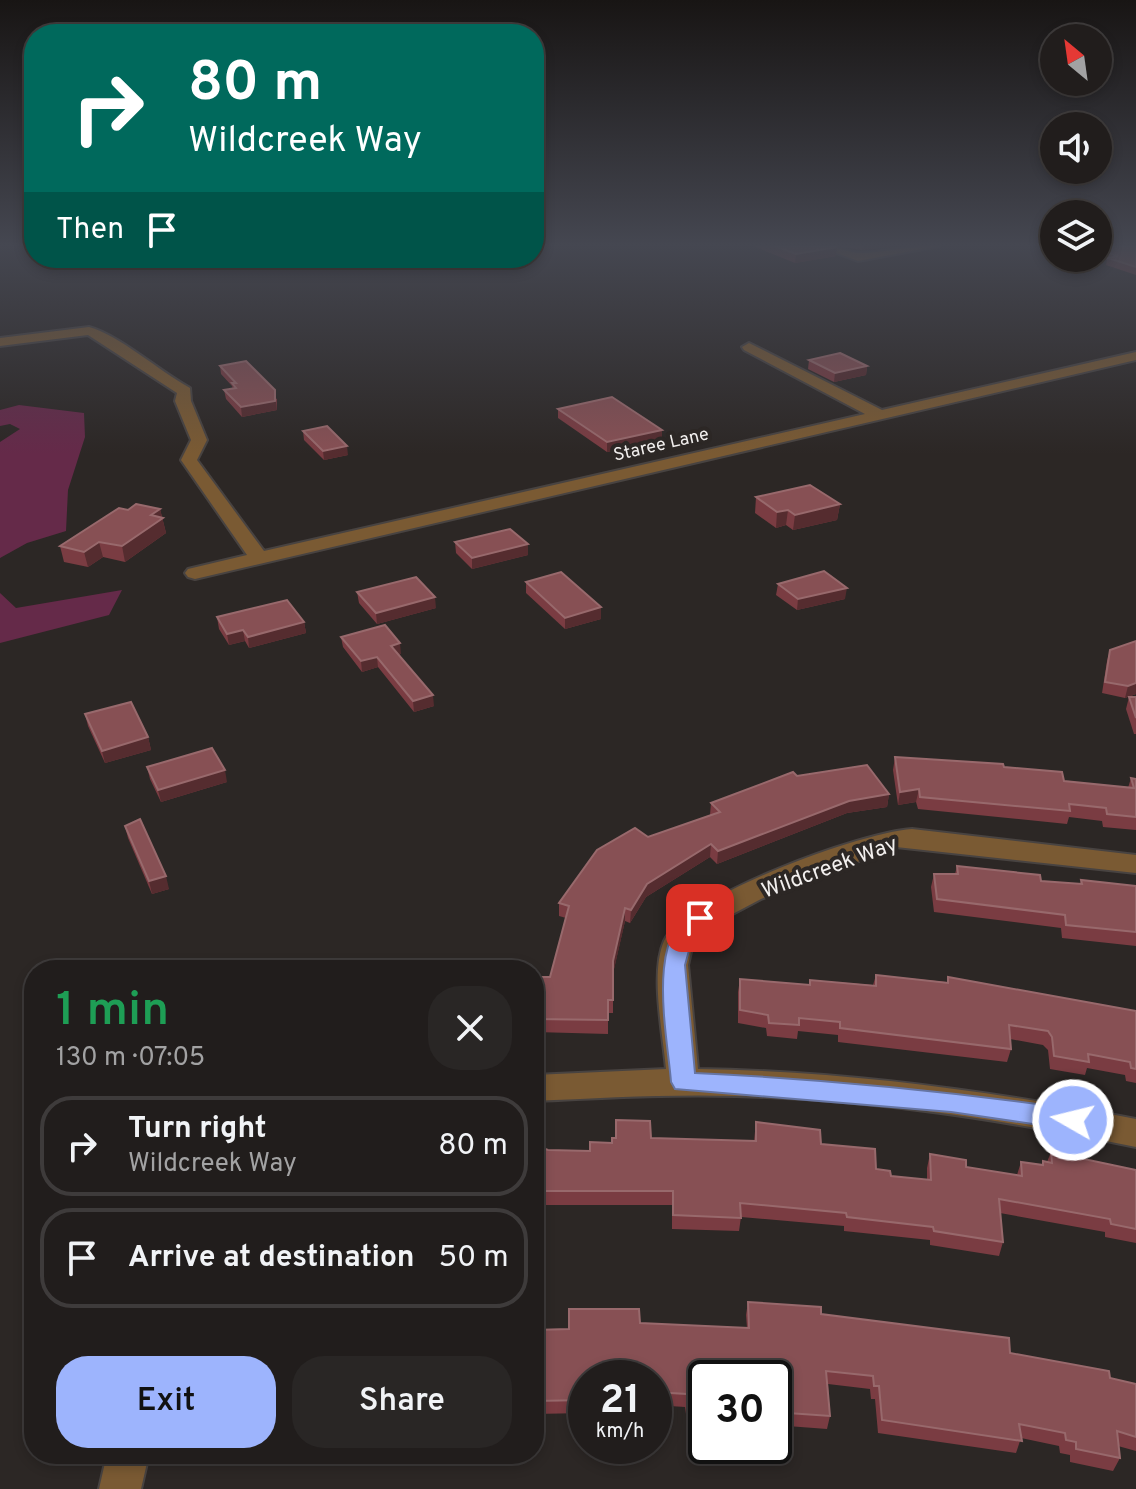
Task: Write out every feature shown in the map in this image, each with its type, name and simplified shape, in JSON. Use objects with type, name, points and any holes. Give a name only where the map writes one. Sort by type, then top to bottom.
[{"type":"street","points":[[0,342],[89,331],[101,335],[153,374],[185,391],[183,401],[199,440],[189,460],[259,558]]},
{"type":"street","points":[[749,347],[878,414]]},
{"type":"street","name":"Staree Lane","points":[[195,573],[1136,356]]},
{"type":"street","name":"Wildcreek Way","points":[[683,1082],[673,965],[676,949],[683,933],[722,905],[894,839],[912,838],[1136,864]]},
{"type":"street","points":[[544,1088],[683,1082],[820,1089],[951,1102],[1136,1133]]},
{"type":"street","points":[[120,1489],[126,1464]]},
{"type":"shaded area","points":[[19,405],[84,413],[85,437],[68,490],[66,531],[27,543],[0,558],[0,442],[20,429],[10,424],[0,426],[0,410]]},
{"type":"shaded area","points":[[122,590],[109,615],[0,643],[0,593],[16,608]]},
{"type":"building","points":[[840,353],[867,366],[835,373],[809,360]]},
{"type":"building","points":[[246,361],[275,390],[275,401],[241,407],[224,390],[236,388],[232,383],[236,383],[220,366]]},
{"type":"building","points":[[612,397],[662,430],[607,442],[558,409]]},
{"type":"building","points":[[327,426],[347,446],[323,451],[303,431]]},
{"type":"building","points":[[810,485],[840,504],[795,515],[788,510],[777,512],[756,497]]},
{"type":"building","points":[[136,504],[160,509],[151,515],[163,518],[122,546],[99,542],[84,552],[60,546],[119,508],[128,510]]},
{"type":"building","points":[[510,529],[528,544],[472,558],[455,542]]},
{"type":"building","points":[[824,571],[847,588],[798,599],[778,584]]},
{"type":"building","points":[[561,572],[601,607],[565,618],[526,582]]},
{"type":"building","points":[[416,577],[435,597],[376,613],[357,592]]},
{"type":"building","points":[[287,600],[304,622],[248,637],[243,630],[227,634],[217,617]]},
{"type":"building","points":[[385,625],[400,643],[391,646],[433,695],[413,701],[377,657],[361,661],[341,637]]},
{"type":"building","points":[[1136,641],[1136,683],[1128,686],[1105,682],[1110,650]]},
{"type":"building","points":[[1129,697],[1136,697],[1136,718]]},
{"type":"building","points":[[131,702],[148,737],[102,751],[85,714]]},
{"type":"building","points":[[212,748],[225,770],[158,790],[147,767]]},
{"type":"building","points":[[895,757],[1003,764],[1004,767],[1062,772],[1064,781],[1134,788],[1131,778],[1136,779],[1136,817],[1107,814],[1106,808],[1069,804],[1070,811],[920,797],[919,789],[900,792]]},
{"type":"building","points":[[867,765],[889,794],[849,801],[718,851],[711,844],[647,884],[631,910],[625,908],[613,961],[613,1000],[608,1000],[608,1020],[544,1019],[544,977],[550,977],[569,906],[559,903],[597,850],[635,828],[648,837],[720,812],[711,803],[793,772],[797,776]]},
{"type":"building","points":[[140,819],[166,876],[149,881],[125,826]]},
{"type":"building","points":[[957,866],[1040,875],[1041,881],[1082,884],[1081,880],[1136,886],[1136,932],[1066,925],[1065,915],[937,899],[934,874],[958,874]]},
{"type":"building","points":[[876,975],[948,983],[948,977],[1136,1011],[1136,1069],[1131,1068],[1130,1062],[1088,1054],[1089,1062],[1054,1056],[1052,1037],[1048,1031],[1009,1025],[1011,1049],[840,1028],[840,1022],[799,1018],[799,1025],[769,1023],[768,1015],[740,1010],[740,979],[810,985],[810,980],[876,986]]},
{"type":"building","points":[[616,1120],[650,1121],[651,1138],[756,1141],[756,1122],[820,1130],[821,1144],[875,1149],[876,1169],[890,1171],[891,1176],[931,1180],[930,1154],[966,1160],[966,1167],[1022,1176],[1021,1162],[1052,1163],[1051,1152],[1136,1170],[1136,1229],[1111,1224],[1110,1219],[999,1199],[1003,1242],[934,1231],[933,1227],[847,1217],[846,1213],[740,1203],[741,1218],[673,1215],[673,1191],[544,1191],[544,1148],[590,1151],[590,1142],[612,1143],[612,1138],[616,1138]]},
{"type":"building","points":[[748,1302],[821,1307],[821,1314],[1009,1338],[1010,1353],[1109,1371],[1110,1378],[1136,1384],[1136,1437],[1117,1431],[1120,1458],[1076,1449],[1076,1442],[1066,1440],[1065,1433],[1019,1424],[1022,1441],[882,1420],[879,1386],[874,1386],[873,1376],[826,1371],[830,1416],[792,1413],[792,1360],[688,1360],[688,1401],[687,1394],[672,1393],[672,1360],[568,1360],[568,1400],[544,1401],[544,1330],[569,1329],[569,1309],[639,1309],[640,1323],[749,1328]]},
{"type":"route","points":[[700,918],[683,933],[673,965],[683,1082],[820,1089],[951,1102],[1073,1120]]}]
